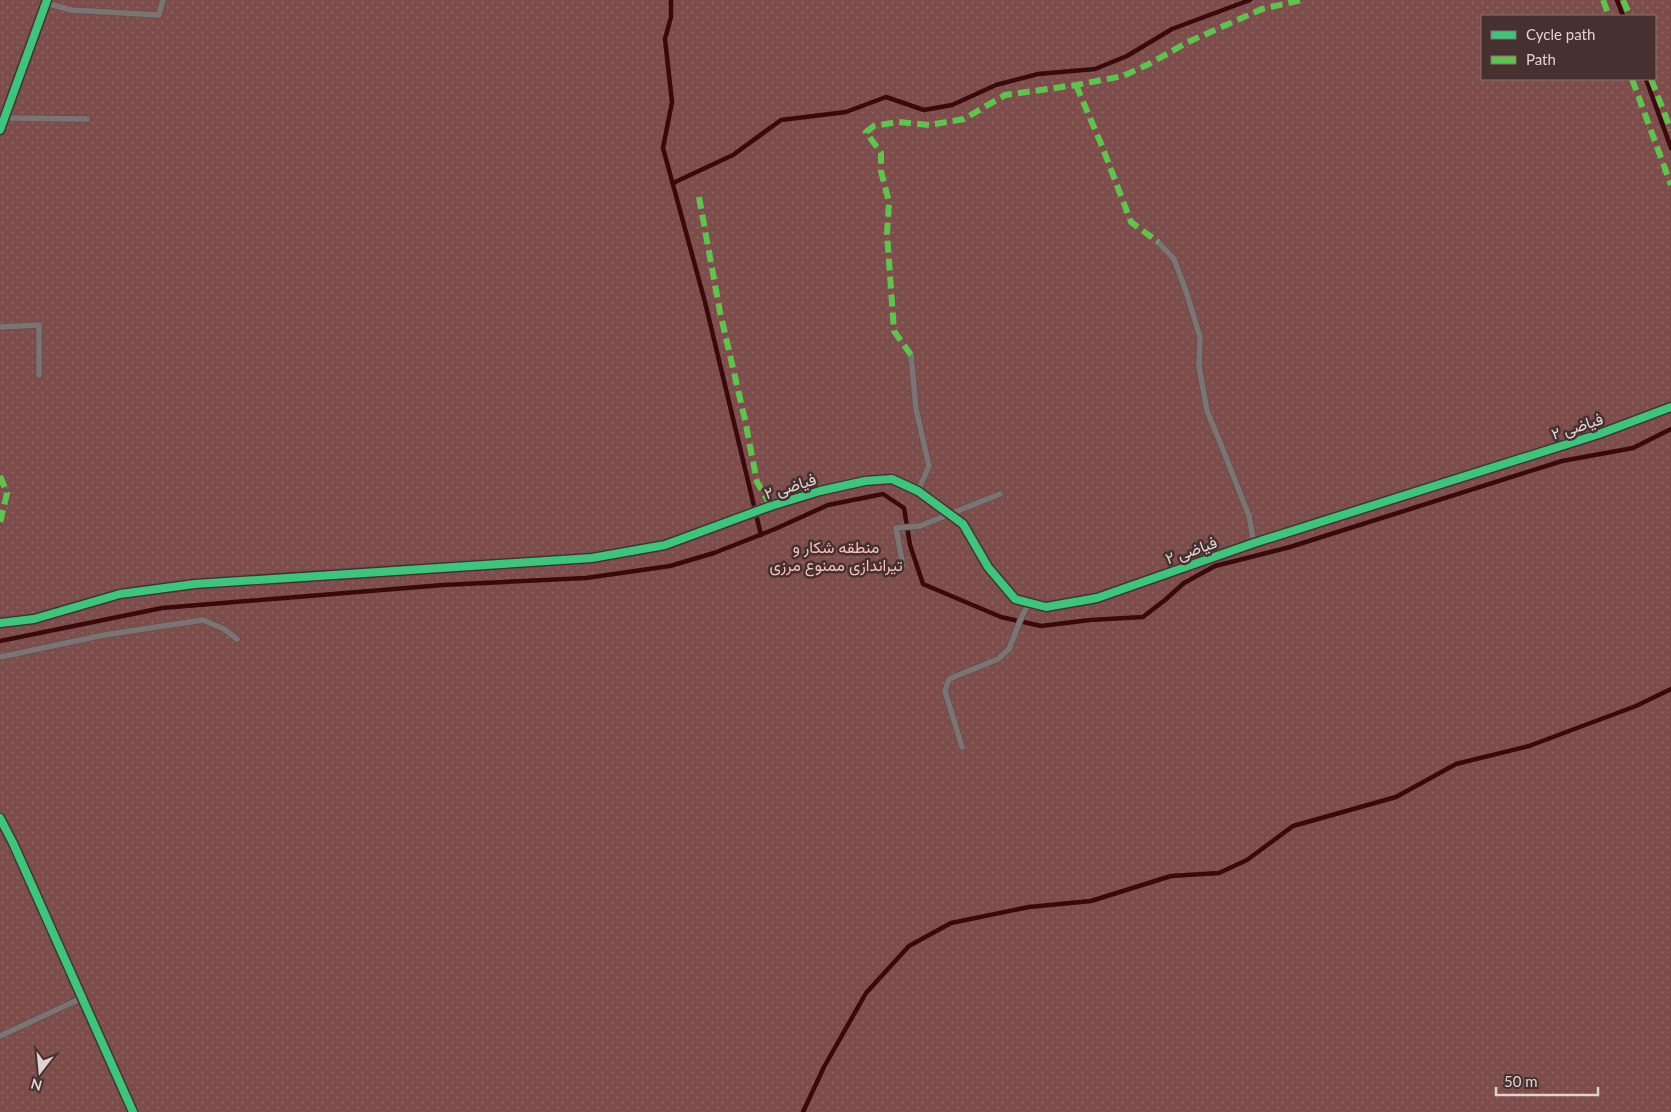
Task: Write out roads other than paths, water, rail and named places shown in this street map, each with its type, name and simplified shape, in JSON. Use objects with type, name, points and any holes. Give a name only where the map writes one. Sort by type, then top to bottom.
[{"type":"street","points":[[0,130],[2,118],[46,1]]},
{"type":"street","name":"فیاضی ۲","points":[[0,623],[34,619],[120,594],[195,584],[592,558],[664,545],[820,491],[865,481],[892,479],[918,491],[963,524],[988,567],[1015,599],[1046,607],[1097,598],[1254,543],[1598,434],[1671,407]]},
{"type":"street","points":[[1,822],[132,1112]]},
{"type":"lane","points":[[46,1],[71,10],[159,16],[162,0]]},
{"type":"lane","points":[[2,118],[87,119]]},
{"type":"lane","points":[[1158,242],[1174,260],[1186,291],[1200,336],[1199,366],[1207,411],[1248,516],[1254,543]]},
{"type":"lane","points":[[0,327],[38,325],[39,374]]},
{"type":"lane","points":[[910,355],[916,409],[929,466],[918,491]]},
{"type":"lane","points":[[903,566],[896,528],[920,526],[1000,494]]},
{"type":"lane","points":[[962,747],[945,691],[949,678],[998,659],[1009,649],[1029,603]]},
{"type":"lane","points":[[0,657],[104,635],[203,620],[224,629],[237,639]]},
{"type":"lane","points":[[0,1036],[82,998]]},
{"type":"waterway","points":[[671,0],[671,17],[665,39],[672,102],[663,148],[705,302],[761,535]]},
{"type":"waterway","points":[[673,183],[733,155],[781,120],[846,112],[886,97],[924,110],[952,105],[996,85],[1038,74],[1095,69],[1127,56],[1172,29],[1250,0]]},
{"type":"waterway","points":[[1617,0],[1623,15]]},
{"type":"waterway","points":[[1646,80],[1671,148]]},
{"type":"waterway","points":[[0,641],[162,608],[443,585],[586,578],[670,566],[714,553],[775,529],[828,505],[883,494],[904,508],[910,545],[923,584],[1001,617],[1041,626],[1090,620],[1143,617],[1184,583],[1215,566],[1290,547],[1562,461],[1633,448],[1671,429]]},
{"type":"waterway","points":[[803,1112],[824,1067],[866,993],[909,946],[951,923],[1029,907],[1091,901],[1171,876],[1219,873],[1247,860],[1293,826],[1396,797],[1456,764],[1529,746],[1636,706],[1671,689]]},
{"type":"park label","name":"منطقه شکار و تیراندازی ممنوع مرزی","points":[[836,556]]}]
